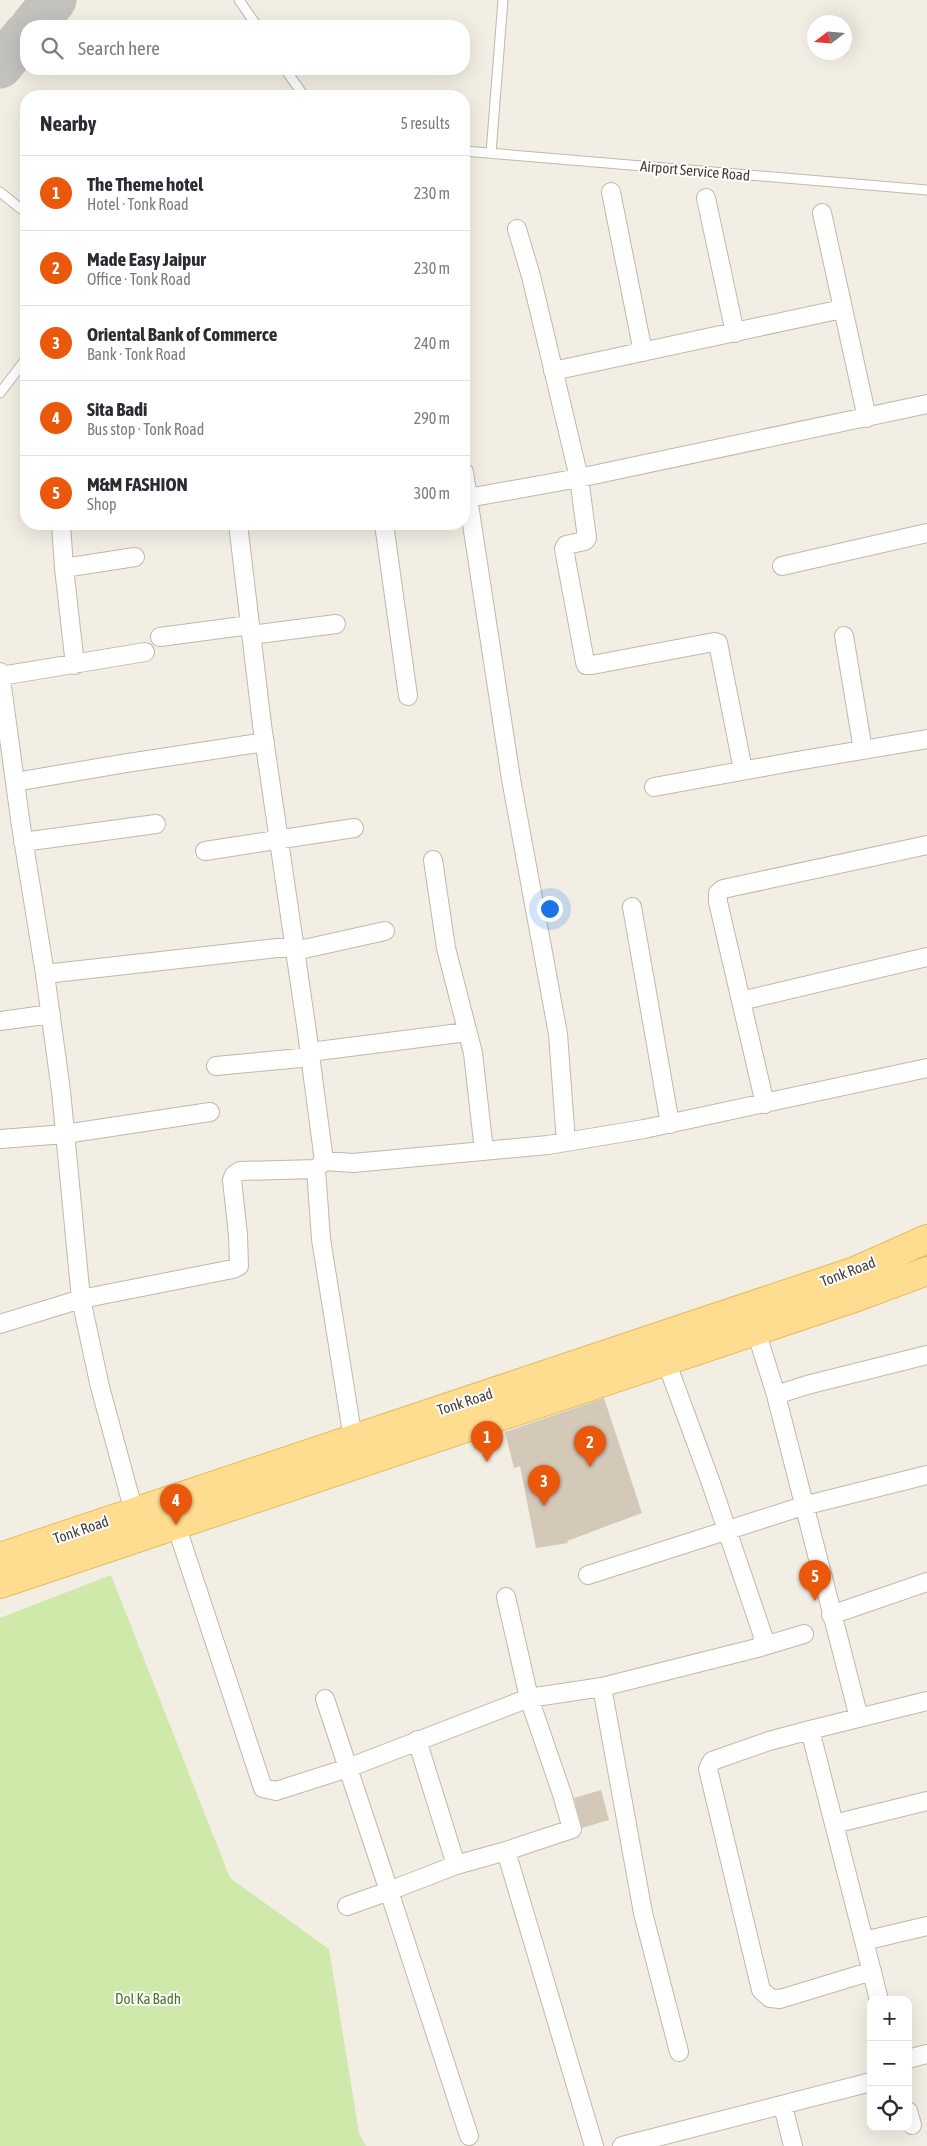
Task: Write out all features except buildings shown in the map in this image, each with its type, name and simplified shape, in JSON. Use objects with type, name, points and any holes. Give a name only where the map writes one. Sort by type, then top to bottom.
[{"type":"main road","name":"Tonk Road","points":[[0,1584],[353,1439],[855,1271],[927,1240]]},
{"type":"main road","name":"Tonk Road","points":[[0,1557],[134,1512],[172,1513],[666,1362],[927,1271]]},
{"type":"street","points":[[611,192],[643,352]]},
{"type":"street","points":[[706,198],[735,333]]},
{"type":"street","points":[[822,213],[867,418]]},
{"type":"street","points":[[517,229],[579,478],[587,538],[585,541],[566,545],[564,549],[586,665],[714,642],[718,643],[743,770]]},
{"type":"street","points":[[553,371],[842,310]]},
{"type":"street","points":[[470,498],[579,478],[927,404]]},
{"type":"street","points":[[470,511],[511,779],[558,1034],[566,1142]]},
{"type":"street","points":[[61,530],[75,665]]},
{"type":"street","points":[[239,530],[265,742],[310,1055],[320,1165],[321,1240],[353,1439]]},
{"type":"street","points":[[385,530],[408,696]]},
{"type":"street","points":[[782,566],[927,533]]},
{"type":"street","points":[[64,568],[135,557]]},
{"type":"street","points":[[160,637],[336,624]]},
{"type":"street","points":[[844,636],[863,750]]},
{"type":"street","points":[[134,1512],[100,1387],[81,1299],[51,1014],[15,782],[4,726],[1,674],[75,665],[145,652]]},
{"type":"street","points":[[654,787],[927,739]]},
{"type":"street","points":[[15,782],[265,742]]},
{"type":"street","points":[[23,842],[156,824]]},
{"type":"street","points":[[205,851],[354,828]]},
{"type":"street","points":[[765,1104],[718,902],[718,893],[723,889],[927,845]]},
{"type":"street","points":[[433,860],[446,948],[472,1053],[484,1151]]},
{"type":"street","points":[[632,907],[670,1124]]},
{"type":"street","points":[[45,974],[295,949],[385,931]]},
{"type":"street","points":[[741,1001],[927,957]]},
{"type":"street","points":[[0,1021],[51,1014]]},
{"type":"street","points":[[216,1066],[310,1055],[467,1032]]},
{"type":"street","points":[[0,1324],[81,1299],[233,1269],[239,1266],[237,1218],[232,1180],[234,1175],[240,1171],[353,1163],[566,1142],[670,1124],[927,1068]]},
{"type":"street","points":[[0,1139],[65,1134],[210,1112]]},
{"type":"street","points":[[756,1331],[776,1395],[859,1718]]},
{"type":"street","points":[[776,1395],[807,1384],[927,1355]]},
{"type":"street","points":[[666,1362],[763,1636],[761,1648]]},
{"type":"street","points":[[588,1575],[726,1529],[803,1506],[927,1474]]},
{"type":"street","points":[[172,1513],[264,1788],[276,1791],[348,1768],[529,1698],[602,1687],[761,1648],[804,1634]]},
{"type":"street","points":[[831,1615],[927,1582]]},
{"type":"street","points":[[347,1906],[456,1865],[572,1829],[529,1698],[506,1598]]},
{"type":"street","points":[[602,1687],[643,1913],[679,2052]]},
{"type":"street","points":[[325,1699],[469,2136]]},
{"type":"street","points":[[872,1971],[780,1999],[770,1998],[761,1990],[708,1769],[712,1761],[769,1741],[927,1700]]},
{"type":"street","points":[[810,1730],[878,1996]]},
{"type":"street","points":[[417,1740],[456,1865]]},
{"type":"street","points":[[834,1824],[927,1801]]},
{"type":"street","points":[[506,1851],[594,2146]]},
{"type":"street","points":[[864,1941],[927,1926]]},
{"type":"street","points":[[912,2058],[927,2054]]},
{"type":"street","points":[[622,2146],[686,2138],[783,2106],[867,2083]]},
{"type":"street","points":[[783,2106],[793,2146]]},
{"type":"lane","points":[[239,0],[253,20]]},
{"type":"lane","points":[[491,152],[503,0]]},
{"type":"lane","points":[[289,75],[300,90]]},
{"type":"lane","name":"Airport Service Road","points":[[470,151],[927,190]]},
{"type":"lane","points":[[0,192],[20,208]]},
{"type":"lane","points":[[0,394],[20,367]]},
{"type":"green space","name":"Dol Ka Badh","points":[[111,1575],[230,1878],[329,1949],[359,2133],[366,2146],[0,2146],[0,1618]]},
{"type":"taxiway","points":[[38,20],[54,0]]},
{"type":"taxiway","points":[[0,66],[20,41]]},
{"type":"place","name":"The Theme hotel","points":[[487,1462]]},
{"type":"place","name":"Made Easy Jaipur","points":[[590,1467]]},
{"type":"place","name":"Oriental Bank of Commerce","points":[[544,1506]]},
{"type":"place","name":"Sita Badi","points":[[176,1525]]},
{"type":"place","name":"M&M FASHION","points":[[815,1601]]}]
